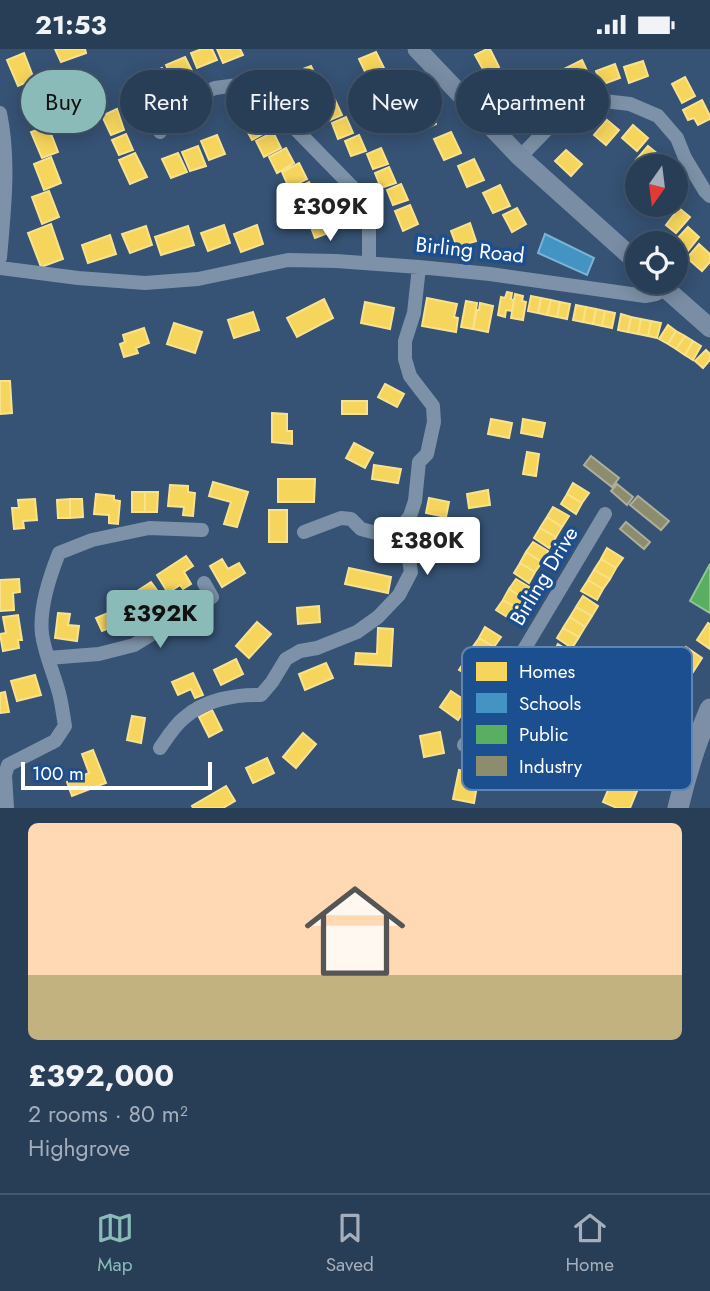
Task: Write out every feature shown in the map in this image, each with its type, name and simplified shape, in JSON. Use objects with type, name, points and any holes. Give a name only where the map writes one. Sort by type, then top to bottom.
[{"type":"main road","points":[[417,49],[520,157],[625,251]]},
{"type":"main road","name":"Birling Road","points":[[672,294],[710,327]]},
{"type":"main road","points":[[692,756],[710,709]]},
{"type":"main road","points":[[678,808],[682,790]]},
{"type":"street","points":[[212,89],[238,85],[256,92],[273,106],[361,197],[369,211],[369,263]]},
{"type":"street","points":[[520,157],[556,120],[579,107],[604,101],[630,104],[658,116],[677,138],[685,158],[710,196]]},
{"type":"street","points":[[0,113],[4,130],[6,193],[0,258]]},
{"type":"street","name":"Birling Road","points":[[0,268],[145,283],[198,279],[288,260],[369,263],[490,274],[625,293]]},
{"type":"street","points":[[396,534],[410,516],[415,501],[419,462],[427,454],[434,422],[433,406],[410,376],[405,359],[405,341],[414,313],[419,267]]},
{"type":"street","name":"Birling Road","points":[[631,294],[656,294]]},
{"type":"street","name":"Birling Drive","points":[[526,647],[605,514]]},
{"type":"street","points":[[304,531],[341,518],[351,519],[361,529],[380,534],[396,534]]},
{"type":"street","points":[[7,808],[5,775],[8,765],[55,741],[65,726],[60,695],[42,634],[54,548],[149,529],[202,530]]},
{"type":"street","points":[[160,748],[184,717],[206,703],[243,694],[261,695],[286,659],[357,632],[378,617],[399,595],[411,572],[408,552],[396,534]]},
{"type":"street","points":[[48,658],[99,654],[134,645],[212,597],[204,583]]},
{"type":"building: Homes","points":[[55,49],[85,49],[86,53],[61,62]]},
{"type":"building: Homes","points":[[212,49],[217,60],[197,68],[191,53]]},
{"type":"building: Homes","points":[[217,49],[240,49],[243,55],[223,63]]},
{"type":"building: Homes","points":[[490,49],[499,67],[483,70],[475,55]]},
{"type":"building: Homes","points":[[376,52],[385,70],[364,70],[359,59]]},
{"type":"building: Homes","points":[[24,53],[31,70],[21,70],[21,85],[18,86],[7,60]]},
{"type":"building: Homes","points":[[185,57],[192,70],[168,70],[166,65]]},
{"type":"building: Homes","points":[[582,60],[587,70],[564,70]]},
{"type":"building: Homes","points":[[643,61],[648,76],[629,83],[624,67]]},
{"type":"building: Homes","points":[[615,64],[620,78],[609,82],[609,70],[599,70]]},
{"type":"building: Homes","points":[[685,77],[695,96],[682,103],[672,84]]},
{"type":"building: Homes","points":[[334,100],[342,115],[334,118]]},
{"type":"building: Homes","points":[[702,100],[710,119],[698,125],[694,118],[688,120],[683,110]]},
{"type":"building: Homes","points":[[117,109],[120,132],[111,135],[106,124],[106,114]]},
{"type":"building: Homes","points":[[346,117],[348,133],[353,133],[338,139],[334,122]]},
{"type":"building: Homes","points":[[609,122],[619,130],[606,145],[594,135],[609,133]]},
{"type":"building: Homes","points":[[633,125],[648,138],[637,151],[622,138]]},
{"type":"building: Homes","points":[[451,132],[461,153],[444,160],[434,139]]},
{"type":"building: Homes","points":[[31,133],[51,133],[58,152],[42,158]]},
{"type":"building: Homes","points":[[248,133],[264,133],[252,140]]},
{"type":"building: Homes","points":[[274,133],[281,148],[264,157],[256,141]]},
{"type":"building: Homes","points":[[126,134],[133,150],[119,155],[112,140]]},
{"type":"building: Homes","points":[[217,135],[225,154],[209,160],[201,141]]},
{"type":"building: Homes","points":[[359,135],[366,151],[351,156],[345,141]]},
{"type":"building: Homes","points":[[198,146],[206,166],[190,171],[182,152]]},
{"type":"building: Homes","points":[[648,146],[658,154],[641,154]]},
{"type":"building: Homes","points":[[286,148],[294,163],[277,173],[269,157]]},
{"type":"building: Homes","points":[[381,148],[388,164],[373,169],[367,154]]},
{"type":"building: Homes","points":[[566,150],[582,164],[571,176],[555,161]]},
{"type":"building: Homes","points":[[135,153],[147,177],[130,184],[119,160]]},
{"type":"building: Homes","points":[[178,153],[187,172],[171,178],[162,159]]},
{"type":"building: Homes","points":[[51,157],[61,183],[44,190],[34,164]]},
{"type":"building: Homes","points":[[474,159],[484,180],[467,187],[458,166]]},
{"type":"building: Homes","points":[[299,163],[307,179],[289,188],[282,172]]},
{"type":"building: Homes","points":[[389,167],[396,183],[381,188],[375,173]]},
{"type":"building: Homes","points":[[309,182],[316,197],[299,206],[291,191]]},
{"type":"building: Homes","points":[[401,184],[408,200],[393,205],[387,190]]},
{"type":"building: Homes","points":[[500,185],[510,206],[493,213],[483,193]]},
{"type":"building: Homes","points":[[49,191],[59,217],[42,224],[32,197]]},
{"type":"building: Homes","points":[[321,202],[331,232],[315,238],[304,209]]},
{"type":"building: Homes","points":[[410,205],[418,224],[403,231],[395,211]]},
{"type":"building: Homes","points":[[517,208],[526,224],[512,232],[503,215]]},
{"type":"building: Homes","points":[[672,217],[690,217],[678,231],[666,225]]},
{"type":"building: Homes","points":[[470,223],[476,241],[457,247],[451,231]]},
{"type":"building: Homes","points":[[51,224],[63,259],[41,267],[28,233]]},
{"type":"building: Homes","points":[[224,225],[230,243],[208,251],[201,233]]},
{"type":"building: Homes","points":[[257,225],[263,244],[241,252],[234,234]]},
{"type":"building: Homes","points":[[146,226],[152,245],[130,253],[122,234]]},
{"type":"building: Homes","points":[[188,226],[194,245],[161,255],[155,237]]},
{"type":"building: Homes","points":[[688,227],[699,237],[688,251],[688,231],[684,231]]},
{"type":"building: Homes","points":[[110,235],[116,254],[88,263],[82,245]]},
{"type":"building: Homes","points":[[699,244],[710,254],[710,262],[702,271],[688,257]]},
{"type":"building: Homes","points":[[507,292],[512,293],[511,299],[514,300],[512,311],[506,310],[505,317],[498,315],[501,297],[505,298]]},
{"type":"building: Homes","points":[[515,294],[523,296],[522,301],[526,302],[523,320],[511,318]]},
{"type":"building: Homes","points":[[531,296],[541,298],[538,313],[528,311]]},
{"type":"building: Homes","points":[[427,298],[457,304],[454,317],[458,318],[456,332],[422,326]]},
{"type":"building: Homes","points":[[541,298],[551,300],[547,315],[538,313]]},
{"type":"building: Homes","points":[[324,299],[333,318],[297,337],[287,318]]},
{"type":"building: Homes","points":[[551,300],[560,302],[557,317],[547,315]]},
{"type":"building: Homes","points":[[466,301],[477,303],[473,329],[461,327]]},
{"type":"building: Homes","points":[[365,302],[394,308],[390,329],[361,323]]},
{"type":"building: Homes","points":[[560,302],[570,304],[567,319],[557,317]]},
{"type":"building: Homes","points":[[480,303],[493,306],[488,332],[473,329]]},
{"type":"building: Homes","points":[[576,305],[586,307],[583,322],[573,320]]},
{"type":"building: Homes","points":[[586,307],[596,309],[593,324],[583,322]]},
{"type":"building: Homes","points":[[596,309],[605,311],[602,326],[593,324]]},
{"type":"building: Homes","points":[[605,311],[615,313],[612,328],[602,326]]},
{"type":"building: Homes","points":[[253,312],[259,330],[234,338],[228,320]]},
{"type":"building: Homes","points":[[621,314],[631,317],[628,332],[618,330]]},
{"type":"building: Homes","points":[[631,317],[641,319],[638,334],[628,332]]},
{"type":"building: Homes","points":[[641,319],[651,321],[648,336],[638,334]]},
{"type":"building: Homes","points":[[651,321],[661,323],[657,338],[648,336]]},
{"type":"building: Homes","points":[[174,323],[202,332],[195,353],[167,344]]},
{"type":"building: Homes","points":[[668,325],[676,331],[668,344],[659,339]]},
{"type":"building: Homes","points":[[144,328],[149,343],[136,348],[138,353],[124,357],[120,344],[125,342],[123,335]]},
{"type":"building: Homes","points":[[676,331],[685,336],[676,349],[668,344]]},
{"type":"building: Homes","points":[[685,336],[693,341],[685,355],[676,349]]},
{"type":"building: Homes","points":[[693,341],[701,346],[693,360],[685,355]]},
{"type":"building: Homes","points":[[706,350],[710,354],[710,360],[703,368],[695,361]]},
{"type":"building: Homes","points":[[0,381],[10,381],[12,413],[0,414]]},
{"type":"building: Homes","points":[[385,384],[404,394],[397,407],[378,397]]},
{"type":"building: Homes","points":[[342,401],[367,401],[367,414],[342,414]]},
{"type":"building: Homes","points":[[272,413],[287,414],[287,431],[292,431],[292,444],[272,442]]},
{"type":"building: Homes","points":[[491,419],[512,423],[509,438],[488,434]]},
{"type":"building: Homes","points":[[523,419],[545,423],[542,437],[521,433]]},
{"type":"building: Homes","points":[[354,443],[373,453],[365,468],[346,458]]},
{"type":"building: Homes","points":[[527,452],[539,454],[536,476],[523,474]]},
{"type":"building: Homes","points":[[374,465],[401,469],[398,483],[372,479]]},
{"type":"building: Homes","points":[[278,479],[315,479],[314,502],[278,502]]},
{"type":"building: Homes","points":[[213,482],[248,492],[237,527],[224,524],[231,502],[209,496]]},
{"type":"building: Homes","points":[[573,483],[589,493],[582,503],[567,494]]},
{"type":"building: Homes","points":[[170,485],[188,486],[188,492],[195,493],[193,516],[183,515],[184,507],[168,506]]},
{"type":"building: Homes","points":[[488,490],[490,505],[469,508],[467,494]]},
{"type":"building: Homes","points":[[132,492],[145,492],[145,512],[132,512]]},
{"type":"building: Homes","points":[[145,492],[158,492],[157,512],[145,512]]},
{"type":"building: Homes","points":[[96,494],[114,496],[114,500],[120,501],[118,524],[109,523],[109,515],[94,514]]},
{"type":"building: Homes","points":[[567,494],[582,503],[576,514],[561,504]]},
{"type":"building: Homes","points":[[429,498],[449,502],[446,517],[426,513]]},
{"type":"building: Homes","points":[[35,499],[37,520],[23,521],[24,528],[14,529],[12,508],[19,508],[18,500]]},
{"type":"building: Homes","points":[[70,499],[82,499],[83,517],[70,518]]},
{"type":"building: Homes","points":[[70,499],[70,518],[58,518],[57,500]]},
{"type":"building: Homes","points":[[553,507],[569,516],[562,527],[547,517]]},
{"type":"building: Homes","points":[[269,510],[287,510],[287,542],[269,542]]},
{"type":"building: Homes","points":[[547,517],[562,527],[556,537],[540,528]]},
{"type":"building: Homes","points":[[540,528],[556,537],[549,548],[534,538]]},
{"type":"building: Homes","points":[[533,542],[548,551],[542,562],[526,552]]},
{"type":"building: Homes","points":[[607,548],[623,558],[616,568],[601,559]]},
{"type":"building: Homes","points":[[526,552],[542,562],[535,572],[520,563]]},
{"type":"building: Homes","points":[[186,556],[193,566],[184,572],[191,584],[183,589],[180,585],[168,593],[157,575]]},
{"type":"building: Homes","points":[[222,559],[228,569],[239,563],[245,573],[222,587],[210,566]]},
{"type":"building: Homes","points":[[601,559],[616,568],[610,579],[594,570]]},
{"type":"building: Homes","points":[[520,563],[535,572],[529,583],[514,573]]},
{"type":"building: Homes","points":[[349,568],[391,577],[388,593],[345,584]]},
{"type":"building: Homes","points":[[594,570],[610,579],[603,589],[588,580]]},
{"type":"building: Homes","points":[[19,579],[20,592],[13,593],[14,610],[0,611],[0,580]]},
{"type":"building: Homes","points":[[516,579],[531,588],[525,599],[509,589]]},
{"type":"building: Homes","points":[[588,580],[603,589],[597,600],[581,591]]},
{"type":"building: Homes","points":[[151,582],[162,597],[149,606],[152,610],[145,615],[131,595]]},
{"type":"building: Homes","points":[[509,589],[525,599],[518,609],[503,600]]},
{"type":"building: Homes","points":[[583,596],[598,606],[592,616],[576,607]]},
{"type":"building: Homes","points":[[503,600],[518,609],[512,620],[496,610]]},
{"type":"building: Homes","points":[[132,606],[137,618],[129,621],[131,626],[122,630],[119,624],[102,631],[96,618]]},
{"type":"building: Homes","points":[[319,606],[320,622],[298,624],[297,608]]},
{"type":"building: Homes","points":[[576,607],[592,616],[585,627],[570,617]]},
{"type":"building: Homes","points":[[58,613],[70,614],[68,625],[79,626],[77,641],[55,638]]},
{"type":"building: Homes","points":[[18,615],[22,640],[18,640],[19,648],[3,651],[0,634],[6,633],[3,617]]},
{"type":"building: Homes","points":[[570,617],[585,627],[579,637],[563,628]]},
{"type":"building: Homes","points":[[257,622],[271,634],[249,658],[236,646]]},
{"type":"building: Homes","points":[[708,623],[710,624],[710,649],[697,640]]},
{"type":"building: Homes","points":[[485,627],[501,637],[494,647],[479,638]]},
{"type":"building: Homes","points":[[378,628],[393,629],[391,666],[355,664],[356,653],[377,654]]},
{"type":"building: Homes","points":[[563,628],[579,637],[573,647],[557,638]]},
{"type":"building: Homes","points":[[479,638],[494,647],[473,647]]},
{"type":"building: Homes","points":[[692,651],[702,658],[692,673]]},
{"type":"building: Homes","points":[[236,659],[243,674],[221,685],[214,670]]},
{"type":"building: Homes","points":[[326,663],[333,678],[305,690],[299,674]]},
{"type":"building: Homes","points":[[193,673],[203,695],[195,698],[191,689],[178,695],[172,682]]},
{"type":"building: Homes","points":[[35,675],[41,695],[17,701],[11,681]]},
{"type":"building: Homes","points":[[451,691],[462,698],[462,714],[458,720],[440,707]]},
{"type":"building: Homes","points":[[5,692],[9,712],[0,713],[0,693]]},
{"type":"building: Homes","points":[[212,710],[222,730],[209,737],[199,717]]},
{"type":"building: Homes","points":[[132,716],[145,718],[141,743],[127,740]]},
{"type":"building: Homes","points":[[440,732],[444,753],[424,757],[420,736]]},
{"type":"building: Homes","points":[[303,733],[316,744],[296,768],[283,757]]},
{"type":"building: Homes","points":[[93,750],[106,783],[72,796],[67,782],[89,773],[82,754]]},
{"type":"building: Homes","points":[[267,758],[274,773],[253,783],[246,768]]},
{"type":"building: Homes","points":[[459,770],[462,771],[462,790],[476,790],[474,803],[453,799]]},
{"type":"building: Homes","points":[[226,786],[235,801],[223,808],[193,808],[192,806]]},
{"type":"building: Homes","points":[[608,790],[637,790],[630,808],[617,808],[603,802]]},
{"type":"building: Schools","points":[[545,234],[594,258],[587,275],[538,253]]},
{"type":"building: Public","points":[[710,564],[710,613],[690,601]]},
{"type":"building: Industry","points":[[591,456],[619,478],[612,487],[584,465]]},
{"type":"building: Industry","points":[[617,484],[633,497],[627,505],[611,491]]},
{"type":"building: Industry","points":[[638,496],[669,521],[661,530],[630,505]]},
{"type":"building: Industry","points":[[626,522],[650,542],[644,549],[620,529]]}]
